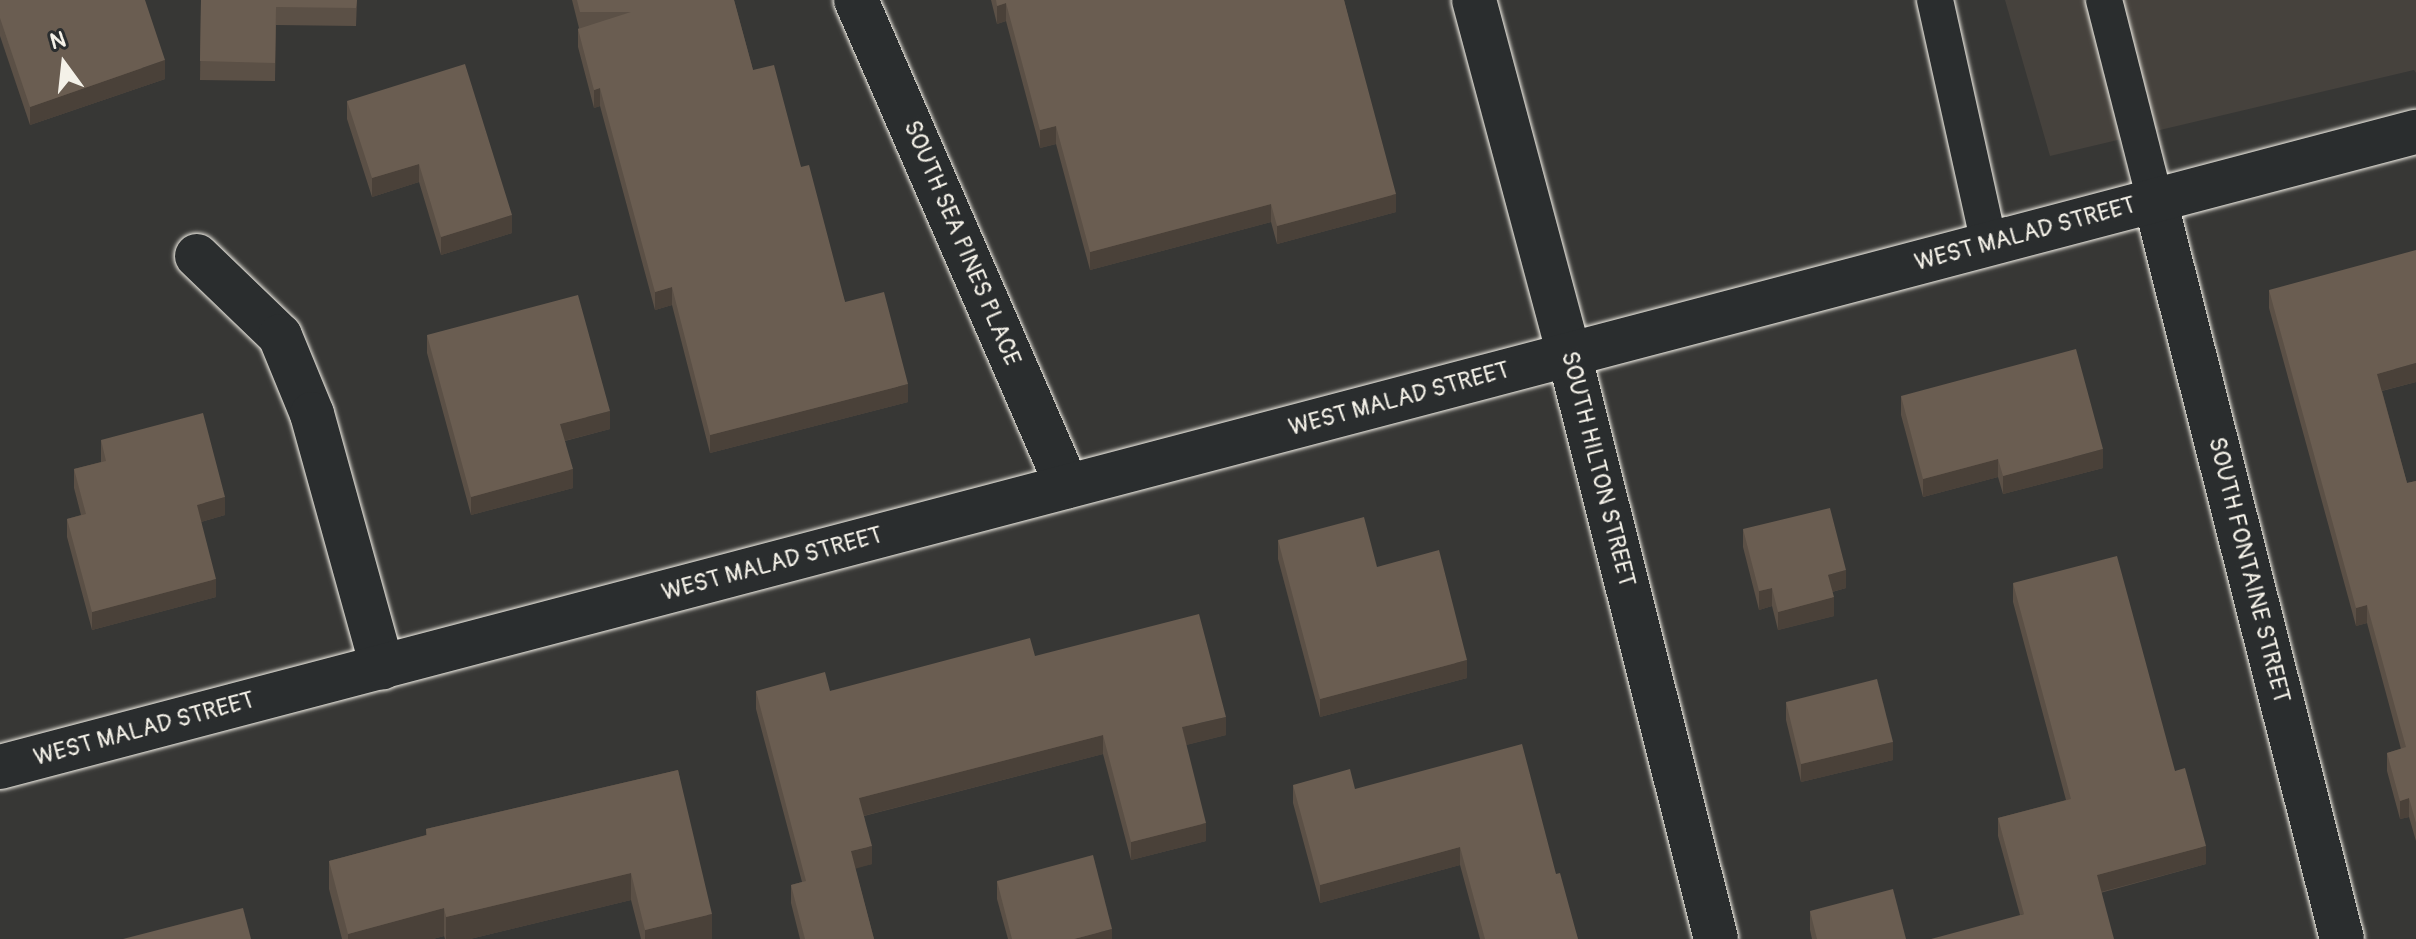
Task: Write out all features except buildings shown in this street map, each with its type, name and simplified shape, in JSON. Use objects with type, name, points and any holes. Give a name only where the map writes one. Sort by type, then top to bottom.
[{"type":"street","name":"SOUTH SEA PINES PLACE","points":[[856,0],[1067,486]]},
{"type":"street","name":"SOUTH HILTON STREET","points":[[1474,0],[1569,354],[1716,939]]},
{"type":"street","name":"WEST MALAD STREET","points":[[0,767],[2416,132]]},
{"type":"street","name":"SOUTH FONTAINE STREET","points":[[2155,200],[2342,939]]},
{"type":"street","points":[[197,256],[280,336],[312,414],[382,667]]},
{"type":"lane","points":[[1935,0],[1989,243]]},
{"type":"lane","points":[[2104,0],[2155,200]]},
{"type":"shaded area","points":[[2005,0],[2416,0],[2416,73],[2414,70],[2050,156]]}]
